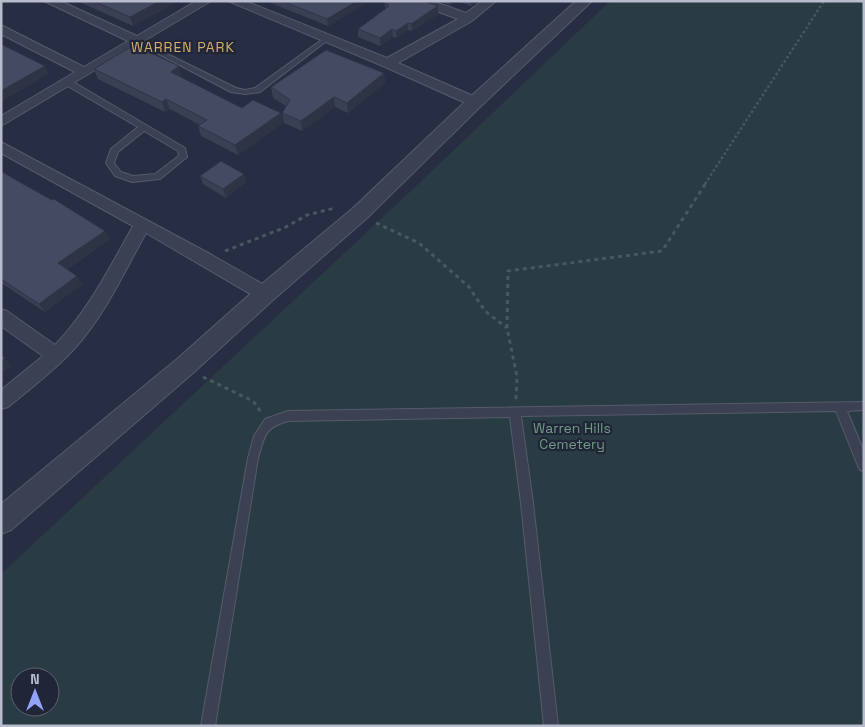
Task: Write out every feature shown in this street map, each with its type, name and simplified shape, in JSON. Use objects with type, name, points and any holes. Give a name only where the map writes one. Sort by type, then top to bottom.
[{"type":"street","points":[[50,1],[137,41]]},
{"type":"street","points":[[1,122],[205,1]]},
{"type":"street","points":[[234,1],[388,63],[475,102]]},
{"type":"street","points":[[421,1],[468,18]]},
{"type":"street","points":[[388,63],[468,18],[490,1]]},
{"type":"street","points":[[1,521],[185,366],[265,294],[359,214],[475,102],[585,1]]},
{"type":"street","points":[[1,29],[84,72]]},
{"type":"street","points":[[1,147],[206,259],[265,294]]},
{"type":"street","points":[[1,401],[56,356],[76,334],[94,309],[142,225]]},
{"type":"street","points":[[1,316],[56,356]]},
{"type":"lane","points":[[137,41],[217,82],[234,90],[245,92],[257,90],[327,38]]},
{"type":"lane","points":[[67,82],[182,150],[183,157],[157,177],[132,179],[118,174],[110,163],[114,151],[142,128]]},
{"type":"lane","points":[[208,726],[253,458],[259,436],[269,422],[288,416],[840,408],[864,406]]},
{"type":"lane","points":[[840,408],[864,466]]},
{"type":"lane","points":[[515,412],[527,503],[551,726]]},
{"type":"path","points":[[515,412],[517,377],[507,328],[508,271],[662,251],[824,1]]},
{"type":"path","points":[[206,259],[286,227],[307,215],[336,208]]},
{"type":"path","points":[[359,214],[418,243],[469,287],[485,311],[507,328]]},
{"type":"path","points":[[185,366],[212,383],[253,401],[269,422]]},
{"type":"green space","name":"Warren Hills Cemetery","points":[[610,1],[864,1],[864,726],[1,726],[1,574],[416,186]]},
{"type":"building","points":[[93,1],[160,1],[130,17]]},
{"type":"building","points":[[282,1],[357,1],[327,19]]},
{"type":"building","points":[[385,1],[424,1],[438,6],[411,24],[408,23],[396,31],[392,29],[380,38],[358,29],[389,6]]},
{"type":"building","points":[[1,44],[45,66],[1,91]]},
{"type":"building","points":[[134,45],[179,66],[171,72],[242,108],[253,100],[281,113],[235,145],[198,126],[207,120],[166,99],[162,102],[94,69]]},
{"type":"building","points":[[326,50],[384,73],[347,103],[334,97],[301,121],[282,113],[290,100],[271,87]]},
{"type":"building","points":[[221,161],[244,174],[223,189],[200,176]]},
{"type":"building","points":[[1,171],[52,200],[54,199],[105,231],[58,263],[77,276],[39,304],[1,279]]},
{"type":"district","name":"WARREN PARK","points":[[183,47]]}]
